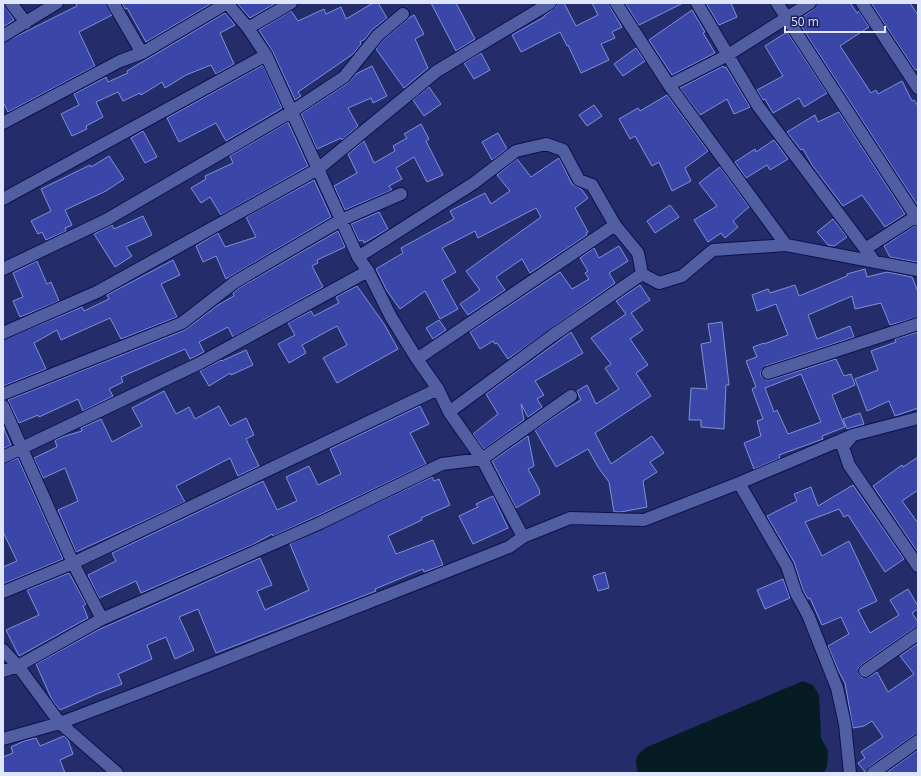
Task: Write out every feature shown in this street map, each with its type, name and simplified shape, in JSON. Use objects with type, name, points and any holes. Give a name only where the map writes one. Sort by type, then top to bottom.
[{"type":"street","points":[[11,3],[26,22]]},
{"type":"street","points":[[3,36],[57,3]]},
{"type":"street","points":[[113,3],[142,53]]},
{"type":"street","points":[[3,123],[120,61],[142,53],[227,3],[248,28],[266,55],[358,257],[368,271],[391,317],[438,389],[449,412],[482,459],[523,537]]},
{"type":"street","points":[[248,28],[291,3]]},
{"type":"street","points":[[3,333],[97,292],[318,170],[436,71],[550,3]]},
{"type":"street","points":[[616,3],[669,85],[786,245]]},
{"type":"street","points":[[697,3],[758,106],[875,262]]},
{"type":"street","points":[[777,3],[917,217],[865,249]]},
{"type":"street","points":[[669,85],[728,55],[810,3]]},
{"type":"street","points":[[862,3],[918,88]]},
{"type":"street","points":[[3,269],[106,220],[291,112],[344,77],[378,35],[403,14]]},
{"type":"street","points":[[3,199],[266,55]]},
{"type":"street","points":[[358,257],[474,184],[516,151],[546,144],[563,150],[579,180],[592,185],[615,225],[638,253],[642,274]]},
{"type":"street","points":[[3,394],[182,323],[235,282],[341,220],[402,194]]},
{"type":"street","points":[[417,359],[615,225]]},
{"type":"street","points":[[642,274],[659,283],[682,276],[713,250],[786,245],[918,270]]},
{"type":"street","points":[[3,457],[200,363],[368,271]]},
{"type":"street","points":[[449,412],[552,336],[642,274]]},
{"type":"street","points":[[768,373],[918,324]]},
{"type":"street","points":[[3,592],[73,563],[438,389]]},
{"type":"street","points":[[3,671],[18,666],[102,619],[312,526],[442,464],[482,459],[571,396]]},
{"type":"street","points":[[3,406],[73,563],[102,619]]},
{"type":"street","points":[[3,739],[60,723],[508,547],[523,537],[570,518],[644,520],[739,483],[853,435],[918,418]]},
{"type":"street","points":[[853,435],[843,447],[849,465],[918,566]]},
{"type":"street","points":[[739,483],[787,566],[796,593],[808,615],[837,688],[845,724],[850,773]]},
{"type":"street","points":[[866,670],[918,634]]},
{"type":"street","points":[[3,650],[18,666],[60,723],[114,772]]},
{"type":"street","points":[[873,773],[918,741]]},
{"type":"shaded area","points":[[803,681],[813,685],[819,695],[821,738],[828,751],[827,766],[824,773],[638,773],[636,758],[647,747]]},
{"type":"building","points":[[3,3],[14,20],[3,27]]},
{"type":"building","points":[[76,3],[106,3],[112,15],[79,32],[95,66],[8,112],[3,102],[3,43],[77,6]]},
{"type":"building","points":[[122,3],[212,3],[146,42],[127,8],[125,9]]},
{"type":"building","points":[[237,3],[276,3],[250,18]]},
{"type":"building","points":[[373,3],[378,3],[387,18],[360,42],[361,44],[353,54],[298,92],[301,96],[295,100],[273,52],[259,30],[291,11],[298,21],[324,9],[326,14],[341,7],[346,19]]},
{"type":"building","points":[[431,3],[456,3],[475,39],[456,51]]},
{"type":"building","points":[[557,3],[564,3],[576,26],[598,15],[592,3],[609,3],[622,27],[612,32],[615,38],[601,44],[609,60],[581,73],[560,32],[521,52],[512,35],[544,17],[556,7]]},
{"type":"building","points":[[625,3],[683,3],[639,25]]},
{"type":"building","points":[[706,3],[731,3],[737,17],[719,25]]},
{"type":"building","points":[[817,3],[850,3],[857,13],[859,11],[869,27],[840,46],[871,93],[876,90],[878,94],[902,81],[912,101],[914,100],[918,106],[918,206],[797,20],[814,9]]},
{"type":"building","points":[[871,3],[910,3],[918,15],[918,69],[915,70]]},
{"type":"building","points":[[692,10],[715,53],[672,75],[649,40]]},
{"type":"building","points":[[225,13],[235,25],[220,33],[234,64],[216,74],[211,65],[186,75],[165,88],[162,82],[141,95],[140,93],[123,101],[118,92],[96,102],[103,117],[86,126],[87,129],[72,136],[61,114],[79,105],[74,94],[106,77],[108,82],[128,73],[127,71]]},
{"type":"building","points":[[414,15],[424,34],[415,39],[428,68],[404,88],[376,49],[383,40]]},
{"type":"building","points":[[787,32],[827,93],[804,107],[799,98],[773,113],[765,99],[763,100],[757,90],[783,76],[765,46]]},
{"type":"building","points":[[636,48],[645,61],[623,76],[614,64]]},
{"type":"building","points":[[481,53],[490,70],[474,79],[464,63]]},
{"type":"building","points":[[263,65],[282,108],[226,141],[216,123],[179,142],[167,118]]},
{"type":"building","points":[[372,66],[387,96],[373,103],[371,98],[348,108],[358,126],[342,140],[341,138],[317,149],[301,114],[348,83],[356,74]]},
{"type":"building","points":[[723,66],[724,68],[726,67],[750,107],[734,114],[727,99],[700,115],[680,88]]},
{"type":"building","points":[[429,87],[441,104],[424,116],[413,100]]},
{"type":"building","points":[[667,95],[708,151],[685,168],[691,181],[672,191],[659,162],[652,166],[635,136],[630,139],[619,119],[638,108],[640,111]]},
{"type":"building","points":[[594,105],[602,116],[587,126],[579,115]]},
{"type":"building","points":[[839,112],[905,214],[885,227],[862,195],[843,206],[812,165],[803,149],[801,150],[787,132],[815,115],[818,122]]},
{"type":"building","points":[[288,122],[308,166],[221,215],[210,197],[201,203],[191,188],[206,179],[205,176],[233,163],[230,156]]},
{"type":"building","points":[[421,124],[429,139],[426,141],[443,175],[427,182],[414,157],[396,168],[402,179],[389,186],[392,190],[345,210],[334,186],[357,173],[348,154],[364,141],[374,163],[395,151],[393,146],[407,138],[404,134]]},
{"type":"building","points":[[143,131],[157,157],[145,163],[131,138]]},
{"type":"building","points":[[498,133],[507,149],[492,160],[482,142]]},
{"type":"building","points":[[774,140],[788,159],[770,170],[767,165],[746,178],[735,162],[755,149],[756,152]]},
{"type":"building","points":[[109,156],[124,179],[106,191],[65,210],[72,225],[65,228],[66,231],[46,240],[42,232],[38,234],[31,221],[51,211],[41,189],[90,165],[91,167]]},
{"type":"building","points":[[559,158],[572,184],[581,189],[588,198],[575,208],[588,232],[586,233],[587,235],[530,273],[522,259],[496,277],[505,290],[468,315],[460,304],[480,290],[466,271],[541,217],[536,208],[478,238],[475,231],[442,248],[456,272],[442,280],[458,309],[440,319],[425,291],[400,309],[387,291],[376,269],[403,253],[401,248],[454,219],[450,211],[485,193],[491,204],[510,191],[497,175],[517,159],[531,177]]},
{"type":"building","points":[[720,167],[749,207],[733,221],[738,227],[725,238],[721,233],[708,242],[694,220],[717,206],[699,183]]},
{"type":"building","points":[[314,180],[331,217],[226,279],[216,256],[203,262],[196,246],[218,233],[225,247],[256,237],[246,217]]},
{"type":"building","points":[[670,205],[679,217],[655,233],[647,221]]},
{"type":"building","points":[[379,212],[388,229],[364,243],[363,240],[359,241],[351,224]]},
{"type":"building","points":[[143,216],[152,235],[126,247],[132,256],[115,267],[94,234],[112,225],[114,229]]},
{"type":"building","points":[[833,219],[847,237],[834,246],[828,245],[817,232]]},
{"type":"building","points":[[914,226],[918,227],[918,261],[916,262],[890,257],[884,246]]},
{"type":"building","points":[[338,231],[345,247],[317,260],[318,263],[312,266],[323,287],[233,337],[228,327],[199,342],[204,352],[190,359],[185,349],[121,377],[123,382],[109,389],[113,396],[83,411],[78,399],[39,417],[38,415],[19,423],[8,400],[185,330],[218,305],[234,296],[233,293],[239,288]]},
{"type":"building","points":[[619,246],[628,261],[609,273],[615,283],[508,359],[497,343],[495,344],[493,341],[480,349],[470,332],[560,272],[572,289],[589,279],[585,273],[588,271],[580,258],[594,248],[599,258]]},
{"type":"building","points":[[173,260],[180,275],[161,284],[177,317],[121,339],[110,318],[61,340],[57,330],[34,343],[46,369],[3,386],[3,340],[82,307],[84,311],[109,299],[107,295]]},
{"type":"building","points":[[37,261],[47,284],[51,282],[59,301],[20,317],[13,301],[23,297],[13,273]]},
{"type":"building","points":[[865,269],[867,277],[887,272],[912,277],[918,292],[918,317],[890,325],[881,303],[855,309],[852,296],[808,315],[817,339],[850,326],[854,337],[766,366],[761,371],[761,376],[766,380],[770,380],[836,359],[844,376],[851,374],[855,385],[832,395],[845,427],[822,436],[823,439],[779,455],[780,458],[754,469],[744,443],[761,436],[757,421],[763,419],[752,389],[756,387],[746,361],[757,357],[753,347],[788,335],[776,304],[757,311],[752,295],[768,289],[770,293],[795,285],[799,296],[847,276],[847,274]],"holes":[[[801,374],[821,422],[788,434],[777,410],[774,412],[765,388]]]},
{"type":"building","points":[[640,285],[650,300],[631,313],[643,330],[630,339],[648,365],[636,373],[651,396],[595,433],[611,464],[652,436],[664,453],[650,462],[657,472],[643,481],[647,507],[614,512],[609,482],[598,467],[588,449],[556,467],[535,430],[581,400],[577,391],[587,385],[596,404],[619,389],[605,368],[611,364],[591,338],[626,314],[616,301]]},
{"type":"building","points":[[357,286],[384,324],[398,349],[337,383],[323,358],[347,345],[337,326],[302,345],[306,353],[289,363],[278,344],[295,335],[288,323],[311,311],[314,316],[339,303],[336,297]]},
{"type":"building","points":[[439,320],[446,330],[433,339],[426,328]]},
{"type":"building","points":[[722,322],[729,385],[726,385],[724,429],[701,427],[701,420],[689,420],[691,388],[707,389],[701,344],[711,342],[708,324]]},
{"type":"building","points":[[571,332],[583,353],[535,381],[544,395],[537,399],[542,407],[528,417],[521,404],[524,420],[484,449],[473,434],[498,414],[486,394]]},
{"type":"building","points":[[918,332],[918,408],[895,416],[889,401],[867,411],[855,379],[878,370],[871,351],[896,342],[895,339]]},
{"type":"building","points":[[246,350],[253,365],[231,375],[230,373],[209,386],[200,371],[221,360],[222,361]]},
{"type":"building","points":[[164,391],[176,414],[189,407],[195,419],[219,406],[230,426],[246,418],[254,435],[246,439],[259,466],[238,476],[230,458],[176,486],[185,502],[76,552],[58,510],[78,501],[65,468],[43,478],[34,458],[57,447],[55,440],[82,431],[81,428],[101,419],[112,442],[142,426],[132,408]]},
{"type":"building","points":[[420,406],[429,424],[410,433],[426,464],[273,536],[272,534],[254,544],[141,593],[136,581],[99,598],[88,575],[116,561],[112,553],[263,481],[277,510],[297,501],[286,477],[309,466],[318,485],[341,474],[330,449]]},
{"type":"building","points":[[860,413],[864,424],[847,429],[843,419]]},
{"type":"building","points":[[3,424],[11,445],[3,449]]},
{"type":"building","points":[[528,436],[534,466],[528,469],[539,489],[540,494],[516,508],[492,461]]},
{"type":"building","points":[[918,457],[918,490],[902,501],[918,523],[917,551],[873,486],[902,465],[903,467]]},
{"type":"building","points":[[18,458],[63,559],[3,584],[3,567],[17,561],[3,532],[3,464]]},
{"type":"building","points":[[432,477],[434,481],[439,479],[450,505],[421,518],[422,520],[388,536],[396,554],[433,540],[443,565],[424,572],[423,569],[375,589],[376,591],[216,653],[198,609],[179,617],[194,650],[175,659],[166,637],[147,645],[152,659],[118,674],[122,684],[60,710],[52,700],[36,664],[98,630],[260,558],[272,585],[257,591],[265,610],[309,590],[290,544]]},
{"type":"building","points":[[853,485],[904,559],[885,572],[848,515],[844,517],[839,509],[805,522],[822,556],[849,541],[877,601],[858,610],[870,633],[899,615],[890,600],[908,589],[918,606],[918,609],[912,613],[918,622],[918,627],[914,628],[858,668],[859,675],[862,678],[869,677],[877,672],[888,692],[914,674],[900,656],[917,644],[918,646],[918,734],[914,735],[869,767],[866,773],[858,763],[865,758],[861,752],[883,737],[872,721],[864,726],[853,728],[845,683],[828,646],[849,634],[841,617],[822,625],[810,598],[808,599],[803,590],[794,562],[767,516],[797,501],[794,494],[811,487],[818,506]]},
{"type":"building","points":[[493,496],[508,528],[473,544],[459,516],[478,507],[476,504]]},
{"type":"building","points":[[605,572],[609,588],[598,591],[593,576]]},
{"type":"building","points":[[69,573],[86,604],[83,606],[88,618],[19,656],[6,630],[39,615],[27,590]]},
{"type":"building","points":[[783,579],[790,598],[765,609],[757,590]]},
{"type":"building","points":[[64,736],[68,740],[73,754],[60,760],[65,773],[3,773],[3,757],[13,753],[11,747],[24,741],[36,738],[40,746]]},
{"type":"building","points":[[918,750],[918,773],[886,773]]}]
